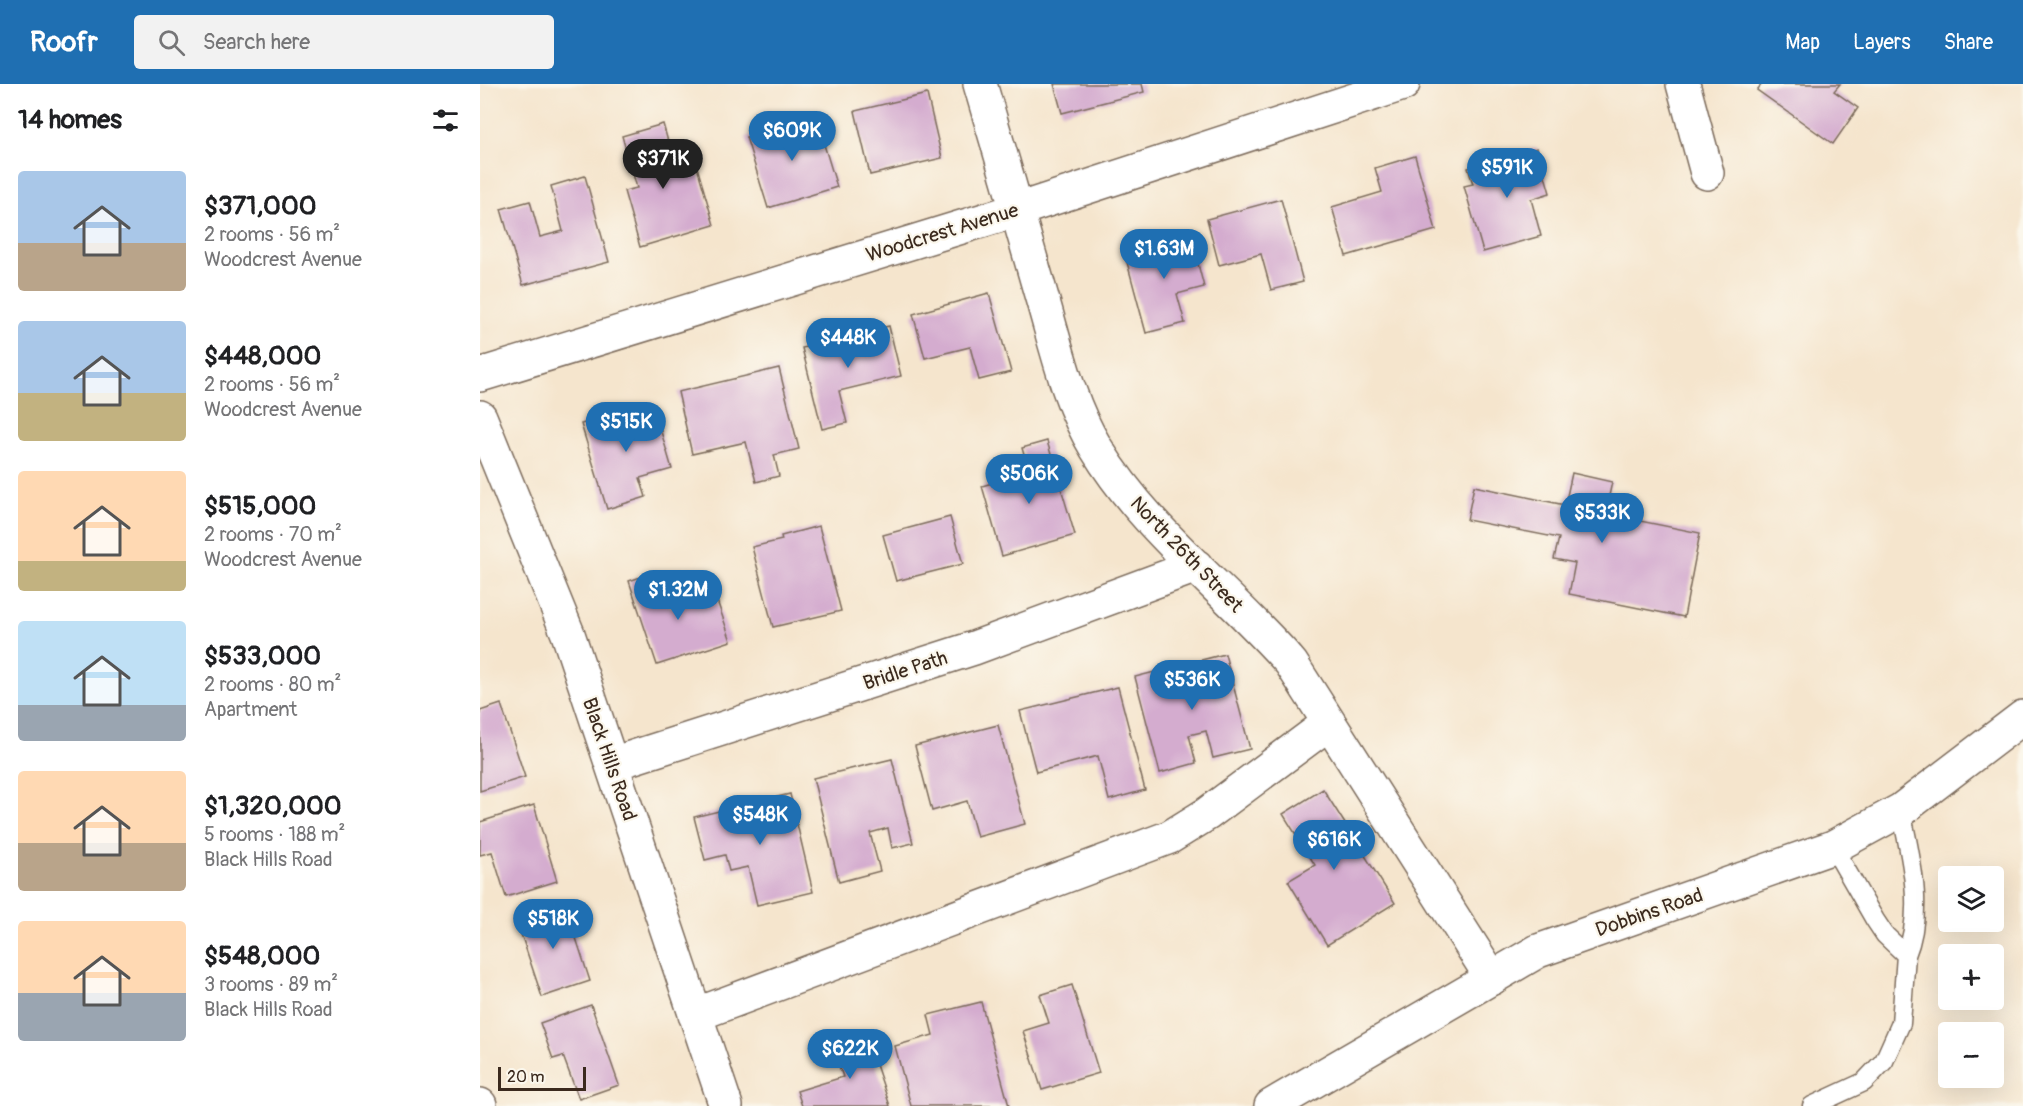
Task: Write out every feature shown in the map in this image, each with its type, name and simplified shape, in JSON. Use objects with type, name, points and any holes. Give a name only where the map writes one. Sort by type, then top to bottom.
[{"type":"street","name":"North 26th Street","points":[[980,84],[1071,398],[1095,447],[1132,499],[1291,663],[1492,978]]},
{"type":"street","name":"Woodcrest Avenue","points":[[480,375],[1017,210],[1403,84]]},
{"type":"street","points":[[1683,84],[1707,172]]},
{"type":"street","name":"Black Hills Road","points":[[480,417],[568,634],[726,1106]]},
{"type":"street","name":"Bridle Path","points":[[612,764],[974,648],[1196,566]]},
{"type":"street","name":"Dobbins Road","points":[[1271,1106],[1538,951],[1833,847],[1901,810],[2023,717]]},
{"type":"street","points":[[695,1015],[1170,837],[1207,814],[1329,723]]},
{"type":"lane","points":[[1812,1106],[1864,1082],[1884,1062],[1901,1023],[1906,955],[1910,945],[1916,896],[1901,810]]},
{"type":"lane","points":[[1833,847],[1885,935],[1906,955]]},
{"type":"building","points":[[1054,84],[1142,84],[1144,92],[1062,113]]},
{"type":"building","points":[[1762,84],[1840,84],[1834,91],[1858,108],[1833,144],[1757,90]]},
{"type":"building","points":[[927,94],[942,158],[870,175],[855,111]]},
{"type":"building","points":[[815,115],[837,187],[768,208],[746,137]]},
{"type":"building","points":[[663,124],[677,173],[697,167],[714,225],[640,247],[624,191],[637,188],[622,136]]},
{"type":"building","points":[[1537,148],[1550,193],[1531,199],[1541,236],[1483,252],[1464,186],[1473,184],[1468,168]]},
{"type":"building","points":[[1415,156],[1436,230],[1346,256],[1332,207],[1382,192],[1375,168]]},
{"type":"building","points":[[585,176],[609,262],[523,285],[501,209],[530,201],[540,237],[563,231],[551,186]]},
{"type":"building","points":[[1281,199],[1303,282],[1271,290],[1261,254],[1219,265],[1207,219]]},
{"type":"building","points":[[1190,233],[1204,287],[1177,294],[1185,323],[1146,333],[1124,251]]},
{"type":"building","points":[[989,293],[1011,372],[979,380],[970,347],[925,358],[913,314]]},
{"type":"building","points":[[889,326],[901,376],[839,391],[847,423],[822,429],[802,348]]},
{"type":"building","points":[[779,368],[799,449],[774,455],[779,476],[756,482],[746,442],[692,454],[678,392]]},
{"type":"building","points":[[653,404],[672,469],[640,478],[646,497],[607,509],[581,424]]},
{"type":"building","points":[[1047,441],[1075,535],[1002,556],[982,486],[1029,472],[1022,448]]},
{"type":"building","points":[[1572,473],[1612,482],[1607,505],[1633,509],[1630,519],[1700,533],[1684,617],[1569,594],[1575,563],[1554,559],[1559,538],[1467,520],[1474,486],[1565,505]]},
{"type":"building","points":[[950,517],[963,564],[896,581],[883,535]]},
{"type":"building","points":[[819,526],[841,611],[773,627],[752,547],[782,540],[781,536]]},
{"type":"building","points":[[658,571],[670,607],[714,592],[731,641],[657,665],[629,581]]},
{"type":"building","points":[[1225,654],[1250,749],[1213,758],[1206,731],[1189,735],[1196,763],[1160,773],[1135,677]]},
{"type":"building","points":[[1118,687],[1145,790],[1109,800],[1098,756],[1036,772],[1020,711]]},
{"type":"building","points":[[501,704],[525,777],[480,791],[480,711]]},
{"type":"building","points":[[998,725],[1025,824],[977,837],[967,801],[932,811],[915,746]]},
{"type":"building","points":[[892,759],[913,843],[892,848],[888,828],[870,833],[880,871],[839,882],[813,778]]},
{"type":"building","points":[[1323,789],[1395,903],[1327,945],[1288,881],[1315,865],[1283,814]]},
{"type":"building","points":[[790,794],[813,892],[757,905],[748,867],[729,871],[725,855],[705,860],[694,817]]},
{"type":"building","points":[[534,805],[557,881],[506,897],[492,852],[480,855],[480,822]]},
{"type":"building","points":[[565,904],[590,981],[542,997],[516,919]]},
{"type":"building","points":[[1072,985],[1099,1073],[1042,1090],[1023,1031],[1049,1023],[1040,995]]},
{"type":"building","points":[[981,1002],[1009,1106],[911,1106],[895,1046],[933,1035],[928,1015]]},
{"type":"building","points":[[591,1005],[619,1085],[579,1099],[563,1056],[553,1059],[540,1023]]},
{"type":"building","points":[[866,1035],[890,1106],[802,1106],[797,1091],[843,1077],[832,1046]]}]
